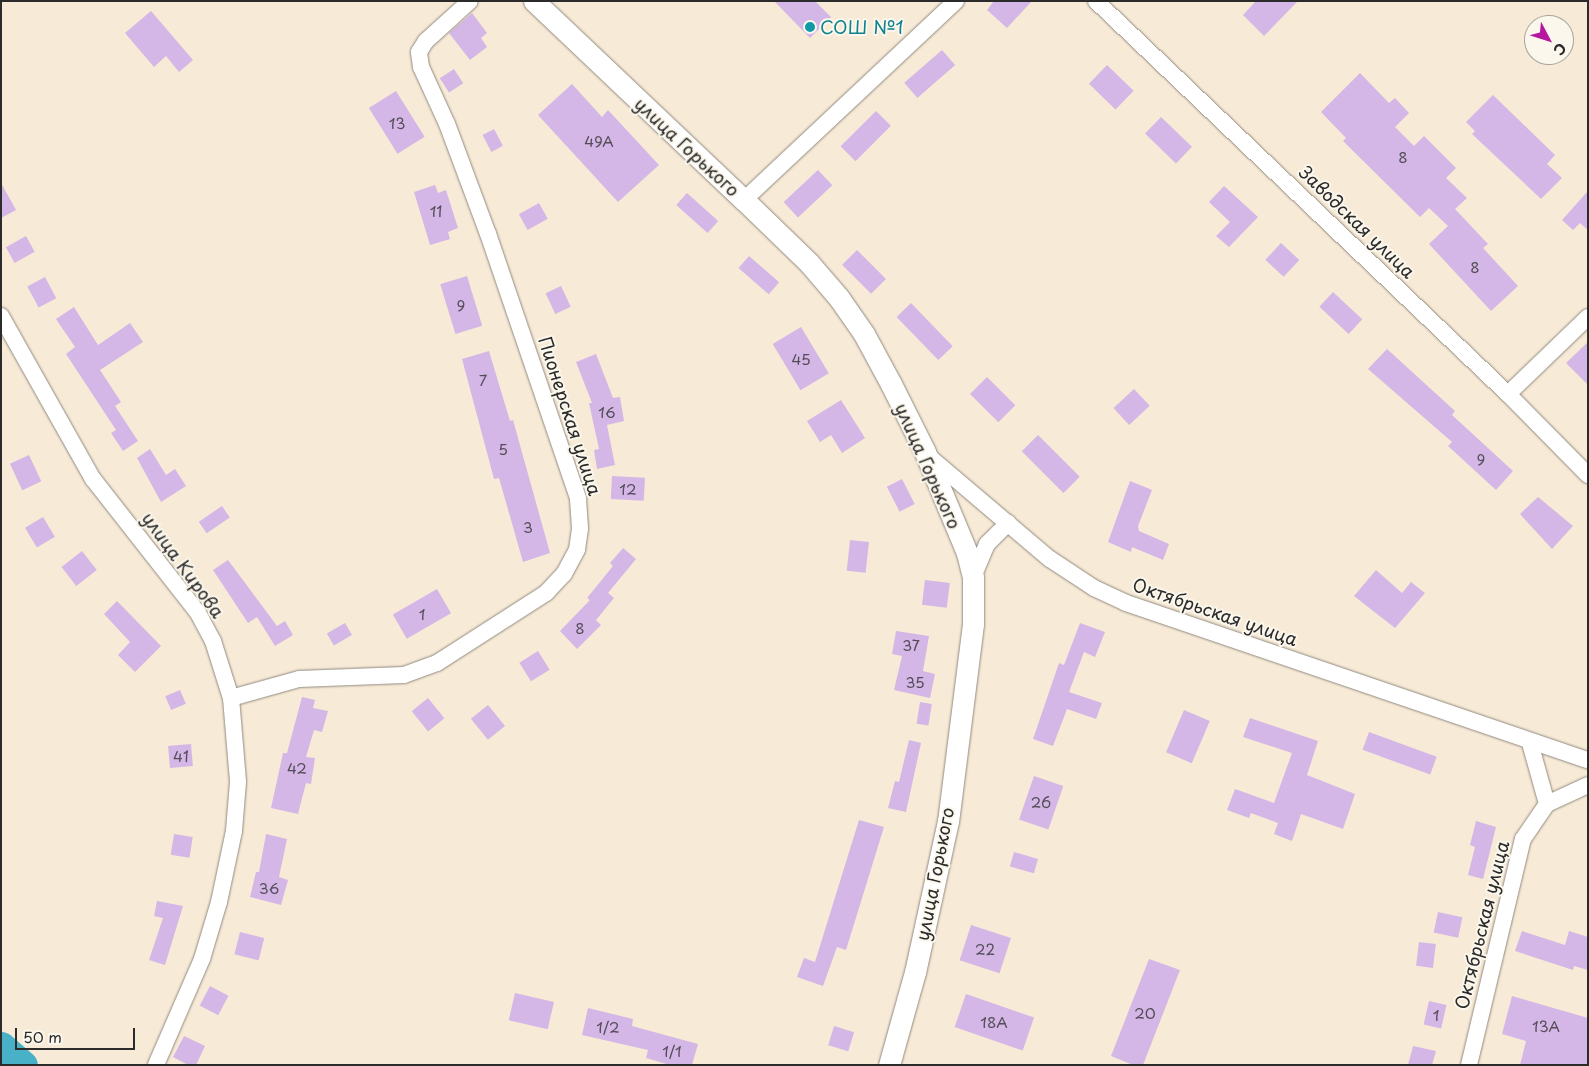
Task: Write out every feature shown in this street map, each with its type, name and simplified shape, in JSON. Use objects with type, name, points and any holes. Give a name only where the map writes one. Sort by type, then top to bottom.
[{"type":"main road","name":"улица Горького","points":[[534,1],[809,263],[839,298],[864,334],[925,452],[967,553],[973,577],[973,624],[948,820],[915,972],[889,1065]]},
{"type":"street","name":"Пионерская улица","points":[[231,698],[299,679],[404,675],[437,663],[546,593],[564,574],[577,550],[580,528],[578,498],[488,234],[447,124],[421,67],[418,52],[426,41],[470,1]]},
{"type":"street","points":[[744,200],[956,1]]},
{"type":"street","name":"Заводская улица","points":[[1096,1],[1508,394],[1588,474]]},
{"type":"street","name":"улица Кирова","points":[[1,316],[93,479],[198,613],[213,641],[231,698],[238,782],[234,831],[219,902],[202,959],[156,1065]]},
{"type":"street","points":[[1508,394],[1588,318]]},
{"type":"street","name":"Октябрьская улица","points":[[925,452],[1050,559],[1094,588],[1126,603],[1530,743],[1588,760]]},
{"type":"street","points":[[973,577],[987,544],[1008,523]]},
{"type":"street","points":[[1530,743],[1547,804],[1588,785]]},
{"type":"street","name":"Октябрьская улица","points":[[1469,1065],[1523,839],[1533,820],[1547,804]]},
{"type":"building","name":"СОШ №1","points":[[774,1],[815,1],[831,17],[810,38]]},
{"type":"building","points":[[994,1],[1032,1],[1007,28],[987,10]]},
{"type":"building","points":[[1256,1],[1298,1],[1264,36],[1243,15]]},
{"type":"building","points":[[151,11],[193,60],[179,72],[166,56],[154,67],[125,33]]},
{"type":"building","points":[[472,13],[487,33],[481,38],[487,47],[470,60],[449,33]]},
{"type":"building","points":[[942,50],[955,65],[917,98],[904,83]]},
{"type":"building","points":[[1107,65],[1134,91],[1116,109],[1089,84]]},
{"type":"building","points":[[454,69],[463,83],[449,93],[440,78]]},
{"type":"building","points":[[1360,73],[1389,103],[1395,98],[1409,113],[1395,127],[1414,146],[1424,136],[1456,168],[1446,178],[1467,198],[1455,209],[1488,244],[1483,248],[1518,286],[1491,311],[1429,244],[1448,226],[1429,208],[1420,217],[1343,141],[1346,138],[1321,112]]},
{"type":"building","points":[[572,84],[602,117],[608,110],[659,165],[618,202],[538,115]]},
{"type":"building","points":[[396,91],[425,137],[397,154],[369,108]]},
{"type":"building","points":[[1493,95],[1555,155],[1547,164],[1562,178],[1541,199],[1472,134],[1475,131],[1466,122]]},
{"type":"building","points":[[876,111],[891,126],[855,161],[841,146]]},
{"type":"building","points":[[1161,117],[1192,147],[1176,163],[1145,134]]},
{"type":"building","points":[[494,129],[503,146],[491,152],[483,135]]},
{"type":"building","points":[[818,170],[832,185],[798,217],[784,202]]},
{"type":"building","points":[[1,183],[16,210],[1,218]]},
{"type":"building","points":[[435,185],[438,193],[446,190],[458,228],[448,232],[450,239],[430,245],[414,192]]},
{"type":"building","points":[[1224,186],[1258,217],[1229,247],[1216,236],[1230,222],[1209,202]]},
{"type":"building","points":[[1588,191],[1588,230],[1580,223],[1573,230],[1562,220]]},
{"type":"building","points":[[687,193],[718,221],[708,233],[676,205]]},
{"type":"building","points":[[539,203],[548,219],[528,230],[519,214]]},
{"type":"building","points":[[26,236],[35,252],[15,263],[6,247]]},
{"type":"building","points":[[1281,243],[1299,260],[1284,277],[1265,260]]},
{"type":"building","points":[[857,250],[886,279],[871,294],[842,265]]},
{"type":"building","points":[[749,256],[779,282],[769,294],[739,268]]},
{"type":"building","points":[[467,276],[482,326],[455,334],[440,284]]},
{"type":"building","points":[[45,277],[56,298],[39,308],[27,286]]},
{"type":"building","points":[[561,286],[571,307],[555,314],[546,293]]},
{"type":"building","points":[[1333,292],[1362,319],[1349,334],[1319,307]]},
{"type":"building","points":[[911,303],[953,346],[938,360],[897,317]]},
{"type":"building","points":[[74,307],[98,345],[130,323],[143,342],[100,370],[121,402],[115,406],[138,441],[123,451],[111,433],[116,430],[66,354],[75,347],[56,319]]},
{"type":"building","points":[[801,327],[829,373],[801,390],[773,344]]},
{"type":"building","points":[[1588,342],[1588,385],[1566,363]]},
{"type":"building","points":[[1387,349],[1455,411],[1452,415],[1513,471],[1496,490],[1448,446],[1452,442],[1368,369]]},
{"type":"building","points":[[489,351],[510,421],[513,420],[550,553],[523,562],[499,478],[494,479],[462,359]]},
{"type":"building","points":[[596,354],[613,398],[620,397],[624,421],[607,425],[615,465],[597,469],[594,450],[599,449],[589,403],[592,403],[576,362]]},
{"type":"building","points":[[987,377],[1015,405],[998,422],[970,394]]},
{"type":"building","points":[[1134,389],[1150,406],[1129,425],[1114,408]]},
{"type":"building","points":[[841,400],[865,438],[842,453],[831,435],[820,442],[807,421]]},
{"type":"building","points":[[1038,435],[1080,477],[1063,493],[1022,451]]},
{"type":"building","points":[[150,449],[166,475],[175,469],[186,486],[161,502],[137,458]]},
{"type":"building","points":[[29,455],[41,481],[22,490],[10,464]]},
{"type":"building","points":[[612,476],[645,478],[644,501],[611,499]]},
{"type":"building","points":[[902,479],[915,504],[900,512],[887,487]]},
{"type":"building","points":[[1130,481],[1152,490],[1138,526],[1139,531],[1169,544],[1163,560],[1132,547],[1131,552],[1108,542]]},
{"type":"building","points":[[1538,497],[1573,526],[1552,549],[1520,514]]},
{"type":"building","points":[[222,506],[230,518],[207,533],[199,522]]},
{"type":"building","points":[[43,517],[55,537],[37,548],[25,528]]},
{"type":"building","points":[[850,540],[869,542],[866,573],[847,571]]},
{"type":"building","points":[[623,548],[636,559],[608,593],[614,598],[596,620],[601,625],[577,649],[560,631],[590,600],[587,598],[613,566],[610,563]]},
{"type":"building","points":[[82,551],[97,570],[76,586],[62,567]]},
{"type":"building","points":[[228,560],[277,626],[285,621],[293,635],[275,646],[257,617],[248,623],[213,570]]},
{"type":"building","points":[[1376,570],[1402,593],[1411,582],[1425,593],[1395,628],[1354,596]]},
{"type":"building","points":[[925,580],[950,583],[947,608],[922,605]]},
{"type":"building","points":[[437,589],[451,613],[407,639],[393,614]]},
{"type":"building","points":[[117,601],[161,646],[135,672],[118,655],[130,642],[104,614]]},
{"type":"building","points":[[345,623],[352,635],[334,646],[327,634]]},
{"type":"building","points":[[1080,623],[1105,632],[1095,657],[1084,652],[1069,692],[1102,703],[1096,719],[1067,709],[1053,746],[1033,739],[1059,663],[1064,665]]},
{"type":"building","points":[[896,631],[929,636],[923,671],[935,674],[930,698],[894,690],[902,656],[892,654]]},
{"type":"building","points":[[538,651],[550,670],[531,681],[519,663]]},
{"type":"building","points":[[180,690],[186,704],[171,710],[165,696]]},
{"type":"building","points":[[302,697],[315,700],[313,708],[328,711],[322,732],[314,730],[306,757],[315,758],[311,784],[306,783],[298,814],[271,808],[283,753],[287,753]]},
{"type":"building","points":[[428,698],[444,718],[428,731],[412,711]]},
{"type":"building","points":[[920,702],[932,704],[928,726],[917,724]]},
{"type":"building","points":[[488,705],[505,726],[488,740],[471,719]]},
{"type":"building","points":[[1184,710],[1210,721],[1192,763],[1166,752]]},
{"type":"building","points":[[1250,718],[1318,741],[1307,775],[1355,794],[1343,829],[1301,814],[1292,841],[1274,834],[1278,823],[1251,813],[1249,818],[1227,810],[1235,789],[1274,803],[1292,753],[1243,737]]},
{"type":"building","points":[[1369,732],[1437,757],[1430,774],[1363,750]]},
{"type":"building","points":[[909,740],[921,743],[906,812],[888,808],[895,781],[899,782]]},
{"type":"building","points":[[191,744],[193,766],[170,768],[168,746]]},
{"type":"building","points":[[1034,776],[1063,786],[1048,830],[1019,819]]},
{"type":"building","points":[[859,820],[884,827],[846,950],[837,947],[823,986],[797,977],[804,958],[815,962]]},
{"type":"building","points":[[1476,821],[1496,827],[1483,879],[1468,875],[1475,847],[1470,845]]},
{"type":"building","points":[[174,834],[193,837],[189,858],[171,855]]},
{"type":"building","points":[[266,834],[287,839],[279,877],[288,880],[281,905],[250,897],[256,872],[259,872]]},
{"type":"building","points":[[1014,852],[1038,859],[1034,873],[1010,866]]},
{"type":"building","points":[[157,901],[183,906],[165,965],[149,960],[163,918],[154,916]]},
{"type":"building","points":[[1438,912],[1462,917],[1458,938],[1434,933]]},
{"type":"building","points":[[971,925],[1011,938],[1000,973],[960,960]]},
{"type":"building","points":[[1522,931],[1565,945],[1569,931],[1588,937],[1588,970],[1574,966],[1573,970],[1515,951]]},
{"type":"building","points":[[240,932],[264,938],[259,960],[234,954]]},
{"type":"building","points":[[1419,942],[1436,944],[1433,968],[1416,966]]},
{"type":"building","points":[[1149,959],[1180,970],[1143,1065],[1133,1065],[1111,1056]]},
{"type":"building","points":[[210,986],[229,996],[218,1015],[200,1005]]},
{"type":"building","points":[[515,993],[554,1002],[548,1029],[509,1020]]},
{"type":"building","points":[[966,994],[1034,1017],[1023,1051],[955,1027]]},
{"type":"building","points":[[1512,996],[1588,1018],[1588,1065],[1520,1065],[1526,1041],[1502,1034]]},
{"type":"building","points":[[1429,1001],[1447,1005],[1441,1028],[1424,1024]]},
{"type":"building","points":[[588,1008],[633,1019],[632,1026],[698,1044],[692,1065],[670,1065],[646,1058],[648,1050],[582,1035]]},
{"type":"building","points":[[834,1026],[854,1032],[848,1051],[828,1045]]},
{"type":"building","points":[[184,1036],[205,1046],[196,1065],[188,1065],[173,1057]]},
{"type":"building","points":[[1413,1046],[1436,1051],[1432,1065],[1408,1065]]},
{"type":"waterway","points":[[1,1046],[23,1065]]},
{"type":"place","name":"СОШ №1","points":[[810,27]]}]
